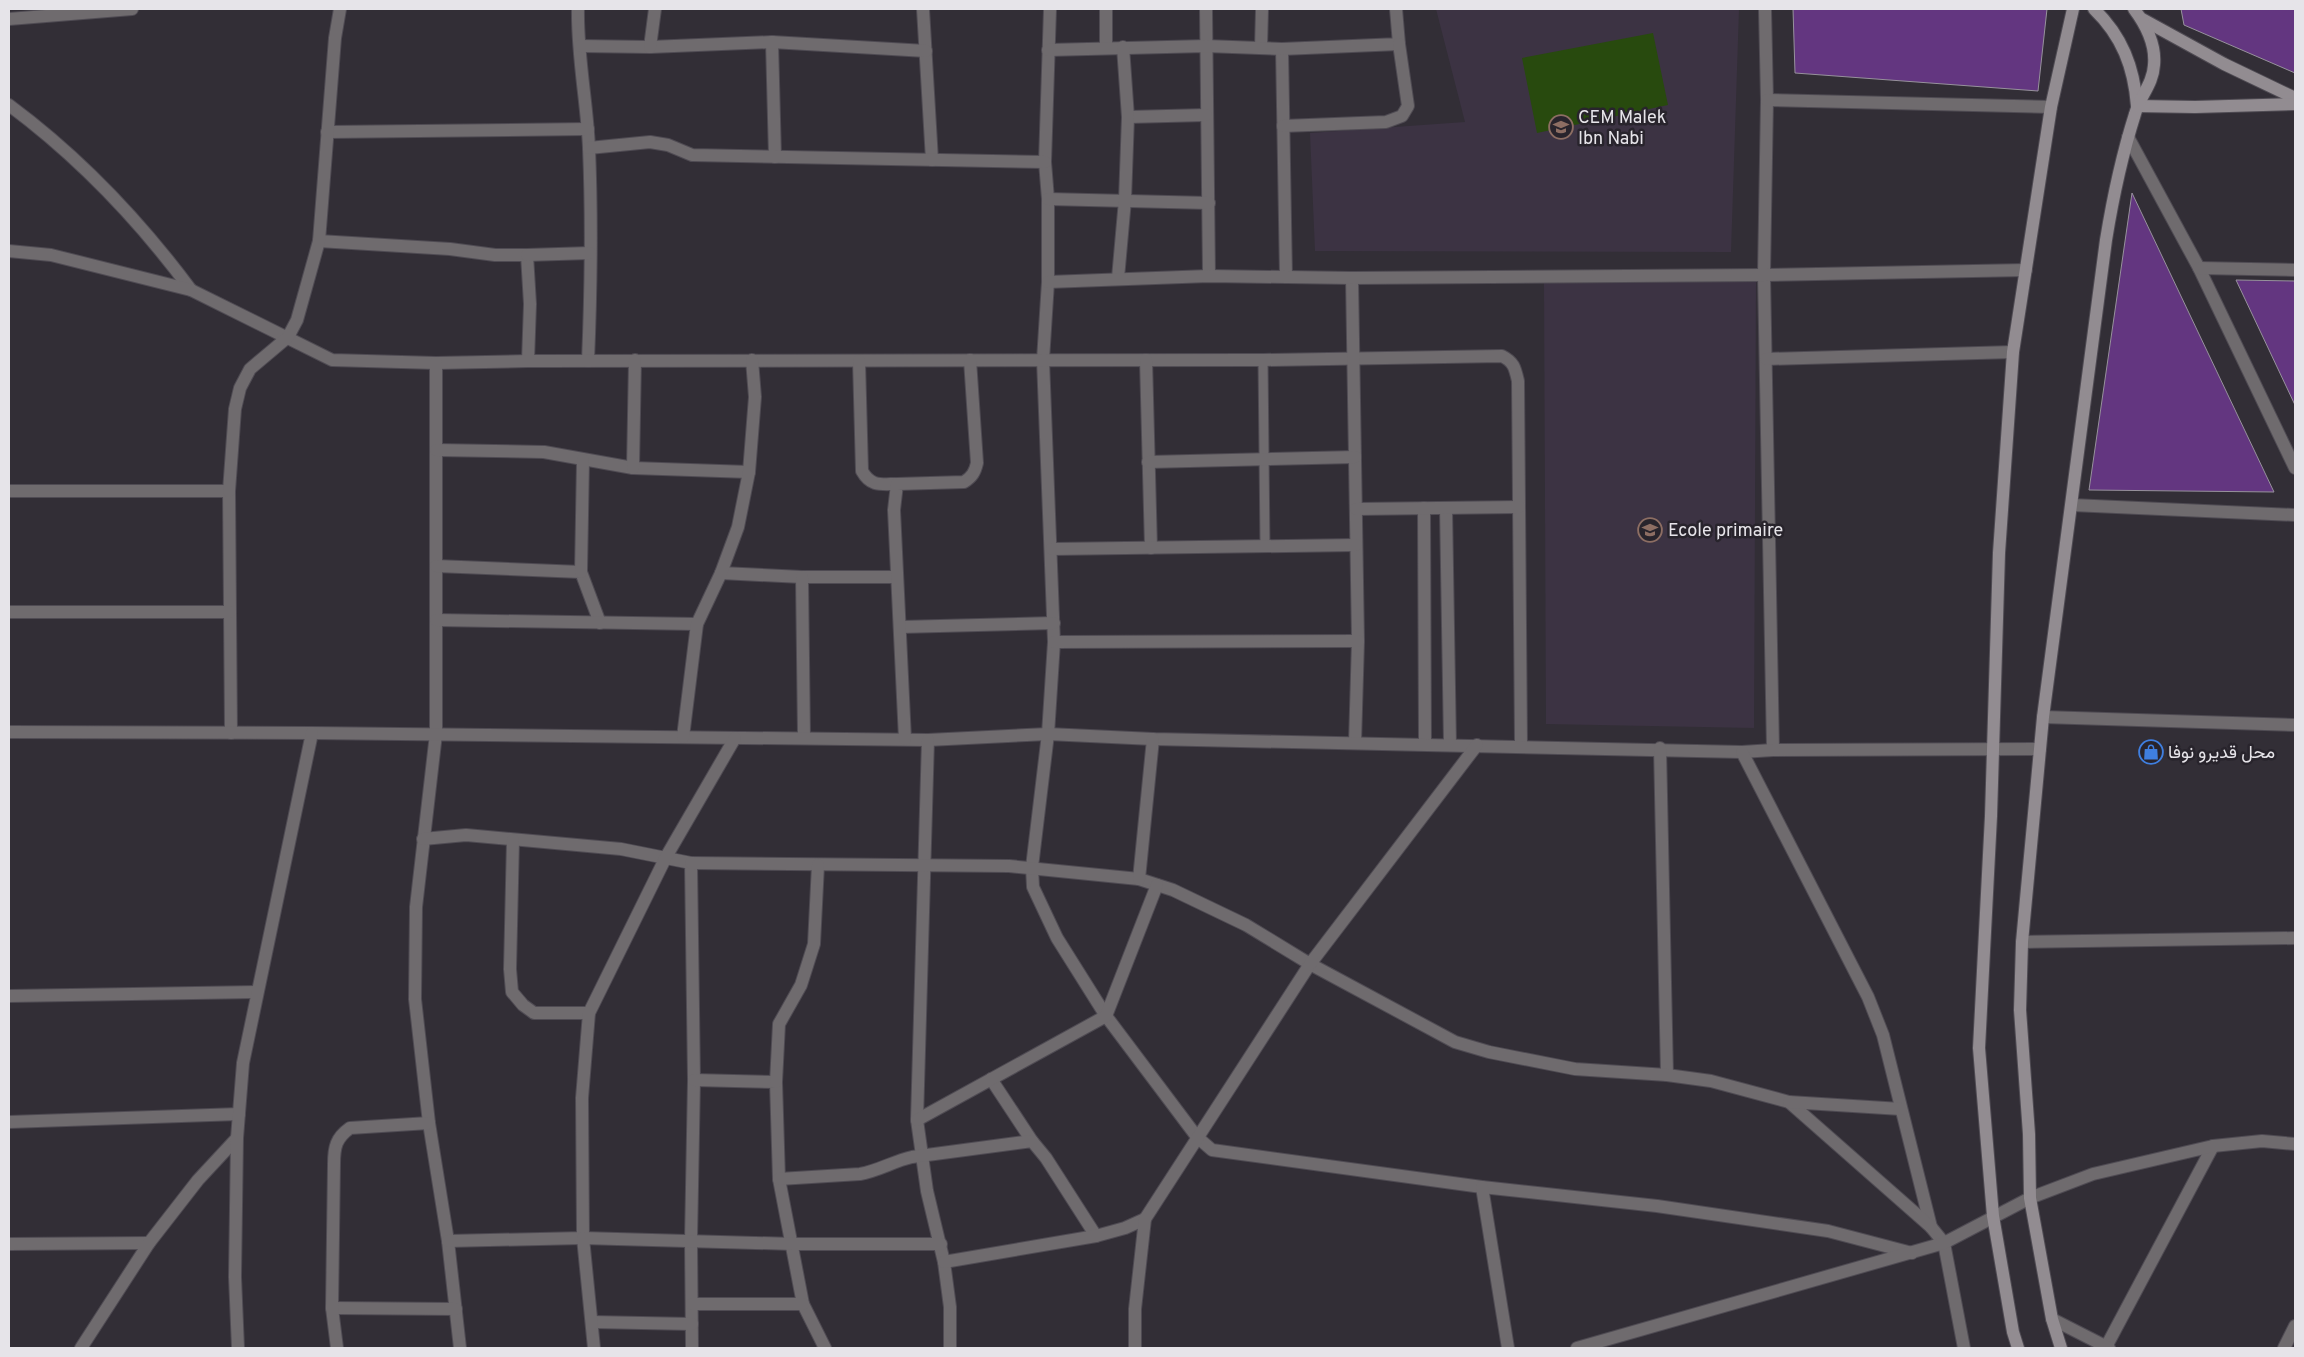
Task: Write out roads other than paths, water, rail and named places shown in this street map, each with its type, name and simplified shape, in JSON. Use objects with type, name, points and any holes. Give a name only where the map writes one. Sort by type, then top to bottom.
[{"type":"main road","points":[[2018,1348],[1993,1216],[1979,1048],[1994,748],[1999,553],[2014,352],[2051,107],[2073,9]]},
{"type":"main road","points":[[2086,9],[2093,9],[2114,30],[2121,43],[2131,68],[2137,106]]},
{"type":"main road","points":[[2061,1348],[2052,1319],[2030,1198],[2030,1134],[2020,1010],[2022,942],[2040,749],[2106,240],[2115,186],[2128,137],[2137,106],[2150,84],[2154,64],[2152,43],[2142,19],[2134,9]]},
{"type":"main road","points":[[2142,19],[2224,64],[2295,98]]},
{"type":"main road","points":[[2137,106],[2214,107],[2295,104]]},
{"type":"street","points":[[9,19],[99,10],[132,9]]},
{"type":"street","points":[[231,733],[229,491],[235,409],[240,388],[250,369],[288,338],[297,320],[319,241],[335,38],[340,9]]},
{"type":"street","points":[[578,9],[589,148],[591,277],[588,361]]},
{"type":"street","points":[[650,48],[655,9]]},
{"type":"street","points":[[923,9],[932,160]]},
{"type":"street","points":[[1050,9],[1045,162],[1048,199],[1048,282],[1043,360],[1052,549],[1054,642],[1048,734],[1032,867],[1033,887],[1057,938],[1106,1016],[1197,1137],[1212,1150],[1482,1187],[1658,1206],[1828,1231],[1912,1254]]},
{"type":"street","points":[[1106,9],[1106,48]]},
{"type":"street","points":[[1206,9],[1209,276]]},
{"type":"street","points":[[1261,48],[1262,9]]},
{"type":"street","points":[[1283,126],[1386,122],[1402,116],[1408,106],[1396,9]]},
{"type":"street","points":[[1765,9],[1767,100],[1764,275],[1773,750]]},
{"type":"street","points":[[580,46],[650,48],[772,42],[926,51]]},
{"type":"street","points":[[772,42],[775,157]]},
{"type":"street","points":[[1048,50],[1206,46],[1282,49],[1399,44]]},
{"type":"street","points":[[1118,278],[1125,200],[1128,117],[1124,47]]},
{"type":"street","points":[[1282,49],[1286,277]]},
{"type":"street","points":[[1767,100],[2051,107]]},
{"type":"street","points":[[9,105],[49,135],[98,181],[161,250],[191,290]]},
{"type":"street","points":[[1128,117],[1206,115]]},
{"type":"street","points":[[327,132],[588,129]]},
{"type":"street","points":[[2128,137],[2200,268],[2295,468]]},
{"type":"street","points":[[589,148],[650,142],[668,145],[678,151],[692,155],[1045,162]]},
{"type":"street","points":[[1048,199],[1209,203]]},
{"type":"street","points":[[319,241],[450,249],[495,255],[590,253]]},
{"type":"street","points":[[9,251],[51,255],[191,290],[288,338],[308,350],[332,360],[436,363],[635,360],[1262,360],[1502,356],[1511,361],[1515,366],[1518,381],[1521,746]]},
{"type":"street","points":[[527,255],[530,304],[528,361]]},
{"type":"street","points":[[2200,268],[2295,270]]},
{"type":"street","points":[[1048,282],[1209,276],[1352,278],[1764,275],[2026,270]]},
{"type":"street","points":[[1352,278],[1358,641],[1356,743]]},
{"type":"street","points":[[1766,359],[2014,352]]},
{"type":"street","points":[[633,468],[635,360]]},
{"type":"street","points":[[683,737],[697,624],[721,573],[738,527],[750,472],[755,398],[752,360]]},
{"type":"street","points":[[858,361],[862,472],[867,480],[874,484],[897,484],[964,482],[975,470],[977,463],[970,360]]},
{"type":"street","points":[[1146,360],[1150,548]]},
{"type":"street","points":[[436,363],[436,734],[416,908],[415,1000],[429,1123],[448,1241],[460,1348]]},
{"type":"street","points":[[436,450],[544,452],[633,468],[750,472]]},
{"type":"street","points":[[1148,462],[1355,457]]},
{"type":"street","points":[[583,460],[581,572],[600,623]]},
{"type":"street","points":[[897,484],[894,510],[905,739]]},
{"type":"street","points":[[9,491],[229,491]]},
{"type":"street","points":[[2072,505],[2295,515]]},
{"type":"street","points":[[1356,509],[1519,507]]},
{"type":"street","points":[[1424,508],[1425,744]]},
{"type":"street","points":[[1446,508],[1450,745]]},
{"type":"street","points":[[1052,549],[1356,545]]},
{"type":"street","points":[[436,566],[581,572]]},
{"type":"street","points":[[721,573],[802,577],[897,577]]},
{"type":"street","points":[[802,577],[804,738]]},
{"type":"street","points":[[9,612],[230,612]]},
{"type":"street","points":[[436,620],[697,624]]},
{"type":"street","points":[[900,627],[1054,623]]},
{"type":"street","points":[[1054,642],[1358,641]]},
{"type":"street","points":[[2044,717],[2295,724]]},
{"type":"street","points":[[9,732],[436,734],[928,740],[1048,734],[1153,740],[1660,748],[1742,752],[1773,750],[2040,749]]},
{"type":"street","points":[[238,1348],[235,1277],[237,1138],[244,1063],[257,992],[312,733]]},
{"type":"street","points":[[594,1348],[583,1238],[582,1098],[589,1013],[666,857],[735,738]]},
{"type":"street","points":[[928,740],[917,1120],[928,1191],[942,1244],[950,1307],[950,1348]]},
{"type":"street","points":[[1139,879],[1153,740]]},
{"type":"street","points":[[1135,1348],[1135,1309],[1145,1219],[1310,964],[1477,745]]},
{"type":"street","points":[[1660,748],[1667,1075]]},
{"type":"street","points":[[1742,752],[1868,997],[1883,1035],[1932,1227]]},
{"type":"street","points":[[423,840],[466,835],[621,849],[691,863],[1032,867],[1139,879],[1173,890],[1246,925],[1310,964],[1455,1042],[1490,1052],[1576,1069],[1667,1075],[1711,1081],[1790,1102],[1902,1109]]},
{"type":"street","points":[[513,840],[510,969],[512,992],[523,1005],[534,1013],[589,1013]]},
{"type":"street","points":[[691,863],[694,1080],[691,1240],[692,1348]]},
{"type":"street","points":[[818,865],[814,944],[801,985],[779,1024],[776,1082],[778,1179],[793,1244],[803,1304],[825,1348]]},
{"type":"street","points":[[917,1120],[1106,1016],[1157,885]]},
{"type":"street","points":[[2022,942],[2295,938]]},
{"type":"street","points":[[9,996],[257,992]]},
{"type":"street","points":[[991,1079],[1032,1141],[1046,1158],[1096,1236]]},
{"type":"street","points":[[694,1080],[776,1082]]},
{"type":"street","points":[[1790,1102],[1932,1227],[1944,1243],[1964,1348]]},
{"type":"street","points":[[9,1122],[239,1114]]},
{"type":"street","points":[[337,1348],[332,1308],[336,1142],[350,1128],[429,1123]]},
{"type":"street","points":[[82,1348],[149,1243],[198,1180],[237,1138]]},
{"type":"street","points":[[778,1179],[870,1173],[897,1160],[1032,1141]]},
{"type":"street","points":[[1577,1348],[1912,1254],[1944,1243],[1970,1231],[1993,1216],[2030,1198],[2092,1174],[2213,1146],[2262,1141],[2295,1144]]},
{"type":"street","points":[[2052,1319],[2108,1348],[2213,1146]]},
{"type":"street","points":[[1482,1187],[1508,1348]]},
{"type":"street","points":[[944,1262],[1096,1236],[1125,1228],[1145,1219]]},
{"type":"street","points":[[448,1241],[583,1238],[793,1244],[942,1244]]},
{"type":"street","points":[[9,1244],[149,1243]]},
{"type":"street","points":[[692,1304],[803,1304]]},
{"type":"street","points":[[332,1308],[456,1309]]},
{"type":"street","points":[[592,1322],[692,1324]]},
{"type":"street","points":[[2284,1348],[2295,1326]]},
{"type":"lane","points":[[1262,360],[1265,546]]},
{"type":"place","name":"CEM Malek Ibn Nabi","points":[[1561,127]]},
{"type":"place","name":"Ecole primaire","points":[[1650,530]]},
{"type":"place","name":"محل قديرو نوفا","points":[[2151,752]]}]
